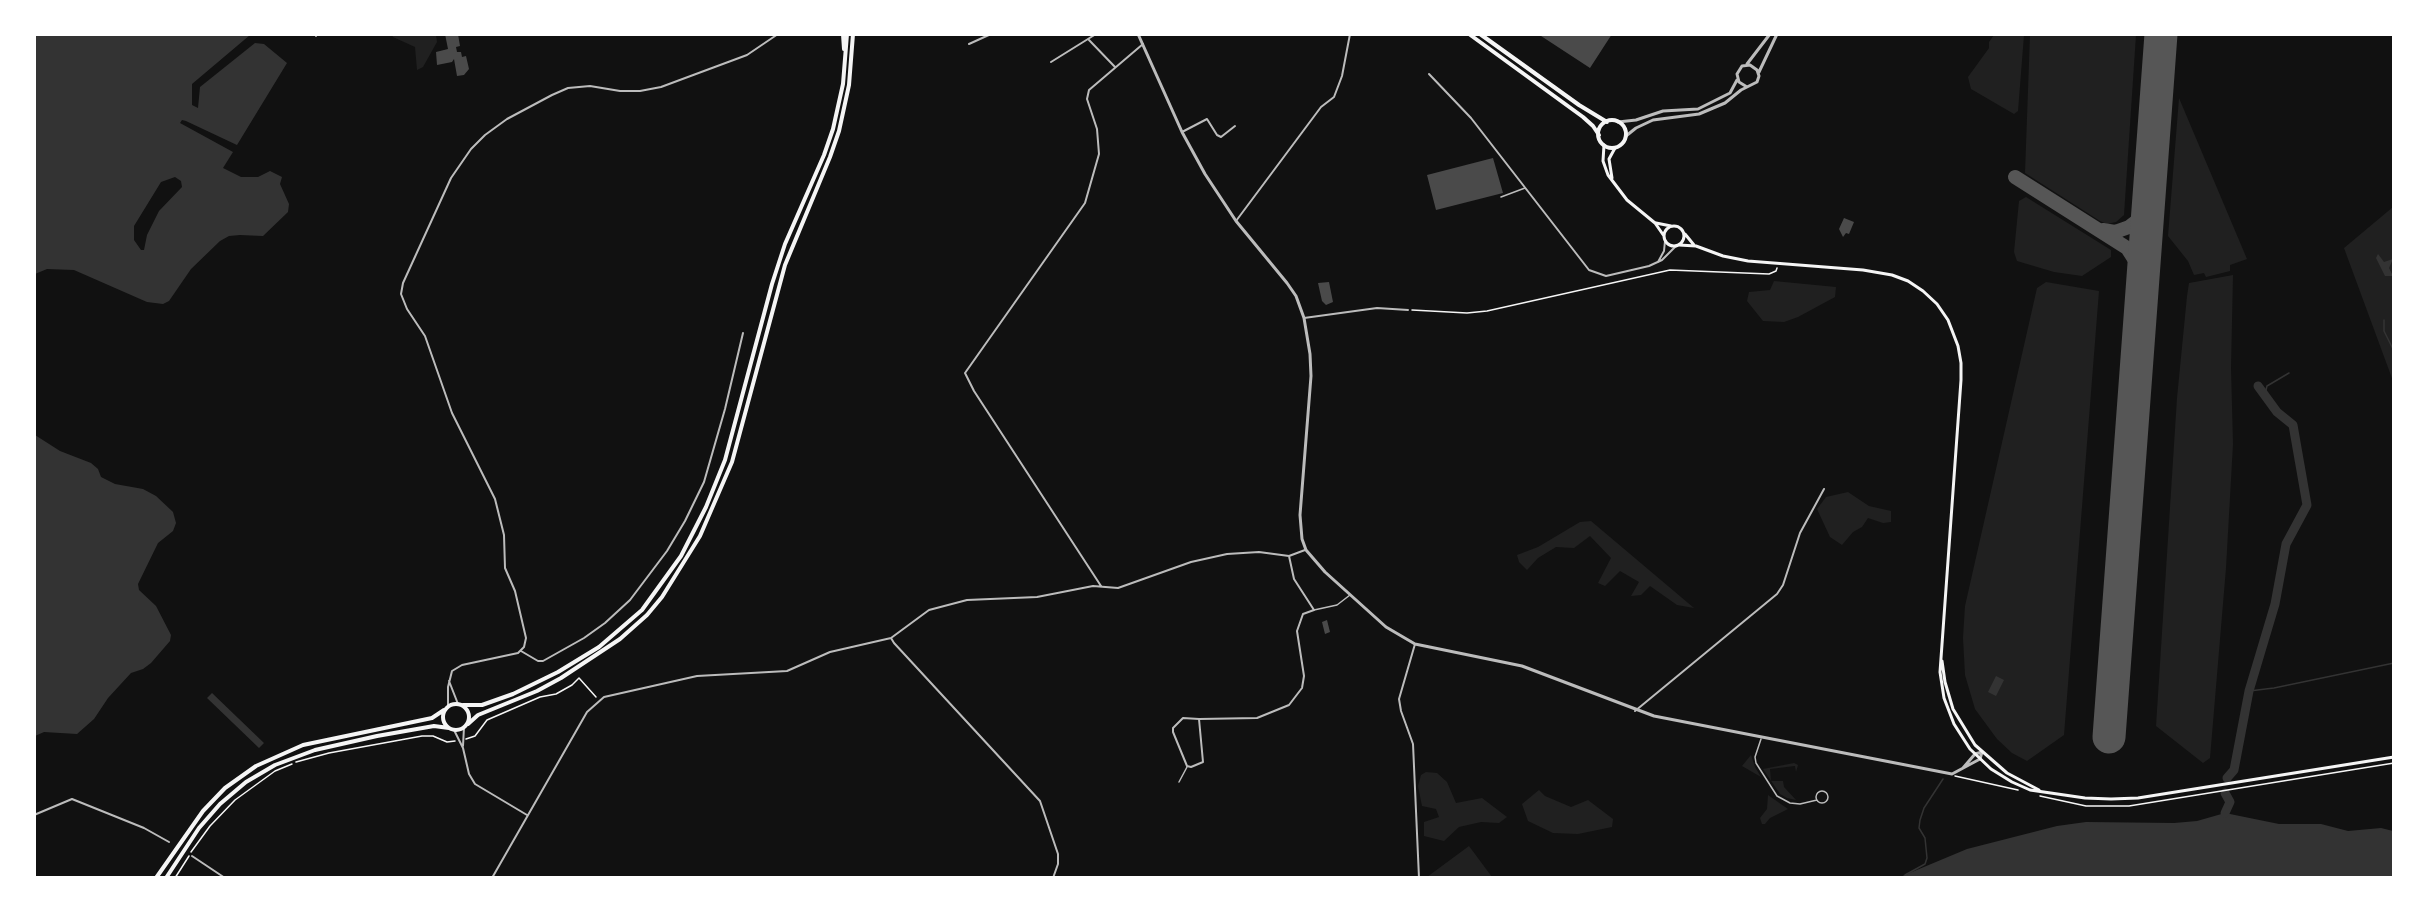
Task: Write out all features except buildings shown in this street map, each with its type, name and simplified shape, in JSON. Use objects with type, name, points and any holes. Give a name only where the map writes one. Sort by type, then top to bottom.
[{"type":"highway","points":[[156,878],[203,811],[225,788],[256,766],[303,745],[432,718],[446,708],[460,704],[482,705],[513,694],[558,672],[592,651],[616,634],[642,610],[681,556],[706,507],[725,460],[772,284],[785,244],[824,155],[839,105],[845,65],[845,34]]},
{"type":"highway","points":[[166,878],[213,811],[246,782],[275,765],[305,752],[358,740],[434,726],[452,729],[466,725],[478,715],[561,678],[620,639],[647,615],[662,597],[700,536],[732,462],[785,265],[830,158],[839,130],[849,85],[854,34]]},
{"type":"highway","points":[[1469,34],[1583,117],[1593,126],[1604,145],[1615,148],[1620,146],[1626,136],[1626,130],[1618,122],[1607,122],[1579,105],[1480,34]]},
{"type":"highway","points":[[1599,135],[1599,130],[1607,122]]},
{"type":"highway","points":[[460,704],[469,713],[466,725]]},
{"type":"highway","points":[[446,708],[443,720],[452,729]]},
{"type":"main road","points":[[1604,145],[1605,169],[1612,180],[1627,200],[1655,223],[1669,244],[1696,246],[1732,258],[1874,271],[1915,285],[1943,312],[1958,346],[1961,372],[1941,656],[1941,686],[1959,734],[1980,759],[2012,782],[2030,790],[2085,798],[2138,798],[2394,758]]},
{"type":"main road","points":[[1612,180],[1609,159],[1615,148]]},
{"type":"main road","points":[[1655,223],[1679,227],[1696,246]]},
{"type":"main road","points":[[1664,236],[1665,231],[1671,226]]},
{"type":"main road","points":[[1677,245],[1684,240],[1684,233]]},
{"type":"main road","points":[[1941,656],[1945,682],[1953,709],[1966,733],[1982,752],[2007,773],[2042,792]]},
{"type":"street","points":[[521,651],[525,643],[524,627],[515,591],[505,568],[504,535],[495,499],[452,413],[425,336],[404,304],[400,294],[402,283],[460,162],[485,135],[507,119],[568,88],[590,86],[620,91],[640,91],[661,87],[747,55],[778,34]]},
{"type":"street","points":[[969,44],[991,34]]},
{"type":"street","points":[[1051,62],[1096,34]]},
{"type":"street","points":[[1138,34],[1182,132],[1205,174],[1236,221],[1296,296],[1304,318],[1311,376],[1300,515],[1306,550],[1325,572],[1386,627],[1415,644],[1522,666],[1561,679],[1635,711],[1761,738],[1952,774],[1980,759],[1982,752]]},
{"type":"street","points":[[1236,221],[1321,107],[1334,97],[1342,76],[1350,34]]},
{"type":"street","points":[[1747,87],[1739,82],[1738,71],[1752,60],[1770,34]]},
{"type":"street","points":[[1626,136],[1636,128],[1662,117],[1686,117],[1712,109],[1747,87],[1755,85],[1764,59],[1777,34]]},
{"type":"street","points":[[1089,40],[1115,67]]},
{"type":"street","points":[[1101,586],[974,391],[965,373],[1085,203],[1099,154],[1097,129],[1087,99],[1089,90],[1143,44]]},
{"type":"street","points":[[1745,65],[1754,66],[1759,74]]},
{"type":"street","points":[[1430,74],[1472,118],[1585,266],[1593,272],[1606,276],[1649,266],[1658,262],[1677,245]]},
{"type":"street","points":[[1618,122],[1636,120],[1663,111],[1684,111],[1703,107],[1730,93],[1738,78]]},
{"type":"street","points":[[1182,132],[1207,119],[1217,135],[1221,137],[1235,126]]},
{"type":"street","points":[[1501,197],[1526,188]]},
{"type":"street","points":[[1658,262],[1664,251],[1665,241]]},
{"type":"street","points":[[1304,318],[1377,308],[1408,310]]},
{"type":"street","points":[[446,708],[449,681],[453,672],[462,665],[521,651],[538,661],[543,661],[584,638],[605,623],[630,600],[667,551],[686,521],[704,482],[725,409],[743,333]]},
{"type":"street","points":[[1635,711],[1777,594],[1784,585],[1800,533],[1824,489]]},
{"type":"street","points":[[492,878],[587,712],[599,700],[619,693],[697,676],[787,671],[830,652],[891,638],[929,610],[975,598],[1037,597],[1101,586],[1126,587],[1191,562],[1227,554],[1259,552],[1288,555],[1306,550]]},
{"type":"street","points":[[1288,555],[1294,579],[1314,610]]},
{"type":"street","points":[[1179,782],[1187,766],[1173,728],[1182,718],[1257,718],[1281,709],[1294,700],[1304,683],[1297,631],[1303,614],[1337,605],[1351,595]]},
{"type":"street","points":[[891,638],[1040,801],[1058,854],[1058,864],[1053,878]]},
{"type":"street","points":[[1415,644],[1399,699],[1413,744],[1419,878]]},
{"type":"street","points":[[449,681],[460,704]]},
{"type":"street","points":[[1187,766],[1203,762],[1199,719]]},
{"type":"street","points":[[463,748],[466,725]]},
{"type":"street","points":[[452,729],[463,748],[469,774],[475,784],[527,815]]},
{"type":"street","points":[[1761,738],[1755,757],[1756,762],[1777,796],[1790,803],[1800,804],[1817,800],[1820,803],[1829,799],[1827,792],[1818,792],[1817,800]]},
{"type":"street","points":[[1960,771],[1975,754],[1982,752]]},
{"type":"street","points":[[34,815],[72,799],[144,828],[169,842]]},
{"type":"street","points":[[192,856],[225,878]]},
{"type":"path","points":[[1408,310],[1467,313],[1487,311],[1670,270],[1769,274],[1776,271],[1778,264]]},
{"type":"path","points":[[466,739],[475,736],[488,720],[540,698],[556,694],[579,678],[599,700]]},
{"type":"path","points":[[175,878],[197,843],[220,814],[275,771],[310,758],[422,736],[433,736],[447,742],[456,741]]},
{"type":"path","points":[[1959,777],[1996,784]]},
{"type":"shaded area","points":[[35,34],[250,35],[192,84],[192,105],[198,108],[200,87],[255,43],[264,44],[287,63],[237,145],[186,121],[182,120],[180,123],[233,152],[223,168],[241,177],[258,177],[270,171],[282,177],[280,184],[289,204],[288,212],[263,236],[229,236],[220,241],[191,269],[169,301],[163,304],[147,302],[74,270],[47,269],[35,274]],"holes":[[[175,177],[181,181],[182,187],[159,211],[147,235],[144,250],[141,250],[134,240],[134,226],[161,182]]]},
{"type":"shaded area","points":[[392,35],[436,35],[437,42],[423,67],[417,70],[415,47]]},
{"type":"shaded area","points":[[1994,35],[2024,35],[2018,111],[2014,114],[1971,89],[1968,77],[1989,48],[1989,42]]},
{"type":"shaded area","points":[[2030,35],[2136,35],[2124,215],[2116,222],[2107,224],[2100,221],[2025,173]]},
{"type":"shaded area","points":[[2179,98],[2247,259],[2230,265],[2230,271],[2206,277],[2204,273],[2194,275],[2188,261],[2168,236]]},
{"type":"shaded area","points":[[2026,197],[2111,250],[2111,257],[2082,276],[2054,272],[2017,261],[2014,252],[2019,201]]},
{"type":"shaded area","points":[[2393,207],[2393,381],[2344,248]]},
{"type":"shaded area","points":[[2378,254],[2384,262],[2393,259],[2389,268],[2393,276],[2385,276],[2376,258]]},
{"type":"shaded area","points":[[2233,275],[2231,368],[2233,444],[2226,568],[2210,758],[2203,763],[2156,726],[2177,398],[2189,283]]},
{"type":"shaded area","points":[[1774,281],[1836,287],[1835,297],[1784,322],[1763,321],[1747,301],[1749,292],[1770,290]]},
{"type":"shaded area","points":[[2046,282],[2099,291],[2064,735],[2027,761],[2012,753],[1997,739],[1975,709],[1965,675],[1963,638],[1965,606],[2037,288]]},
{"type":"shaded area","points":[[35,435],[60,451],[91,463],[98,469],[101,477],[115,484],[143,489],[156,496],[173,512],[176,523],[173,531],[158,543],[138,584],[139,590],[156,606],[171,635],[170,641],[151,663],[131,673],[108,698],[94,719],[77,734],[44,732],[35,736]]},
{"type":"shaded area","points":[[1848,492],[1869,506],[1891,511],[1891,522],[1883,523],[1868,518],[1862,527],[1853,532],[1842,545],[1830,537],[1817,509],[1826,497]]},
{"type":"shaded area","points":[[1591,521],[1694,608],[1677,605],[1650,586],[1641,595],[1631,596],[1639,582],[1620,571],[1605,586],[1598,583],[1611,558],[1590,536],[1574,548],[1556,547],[1538,558],[1527,570],[1519,562],[1517,555],[1538,547],[1580,522]]},
{"type":"shaded area","points":[[1996,676],[2004,680],[1996,696],[1988,692]]},
{"type":"shaded area","points":[[212,693],[264,743],[259,748],[207,698]]},
{"type":"shaded area","points":[[1751,755],[1755,767],[1761,777],[1742,766]]},
{"type":"shaded area","points":[[1794,763],[1798,765],[1796,772],[1795,766],[1770,769],[1771,781],[1763,769]]},
{"type":"shaded area","points":[[1426,772],[1437,773],[1447,782],[1456,803],[1482,798],[1507,817],[1499,823],[1481,822],[1459,827],[1444,841],[1424,836],[1424,822],[1439,817],[1436,809],[1422,806],[1418,786],[1421,775]]},
{"type":"shaded area","points":[[1771,781],[1783,781],[1784,787],[1796,800],[1780,794]]},
{"type":"shaded area","points":[[1539,790],[1545,796],[1571,807],[1588,800],[1613,819],[1612,827],[1578,834],[1553,833],[1528,821],[1522,804]]},
{"type":"shaded area","points":[[1768,795],[1788,809],[1762,824],[1760,818],[1767,809]]},
{"type":"shaded area","points":[[2225,813],[2279,824],[2321,824],[2348,831],[2381,828],[2393,831],[2393,877],[1900,877],[1967,849],[2057,826],[2086,822],[2174,823],[2197,821]]},
{"type":"shaded area","points":[[1469,846],[1492,877],[1427,877]]},
{"type":"waterway","points":[[2384,320],[2384,331],[2394,351]]},
{"type":"waterway","points":[[2265,394],[2267,386],[2289,373]]},
{"type":"waterway","points":[[2227,778],[2234,770],[2249,691],[2275,604],[2286,544],[2307,505],[2293,425],[2277,412],[2258,386]]},
{"type":"waterway","points":[[2249,691],[2394,663]]},
{"type":"waterway","points":[[1905,875],[1925,864],[1927,858],[1925,838],[1919,828],[1920,820],[1924,808],[1943,779]]},
{"type":"waterway","points":[[2225,793],[2230,802],[2225,813]]},
{"type":"taxiway","points":[[2015,177],[2127,248],[2136,262],[2142,294]]},
{"type":"taxiway","points":[[2103,230],[2115,232],[2129,227],[2142,217],[2148,205]]},
{"type":"runway","points":[[2109,737],[2161,34]]}]
